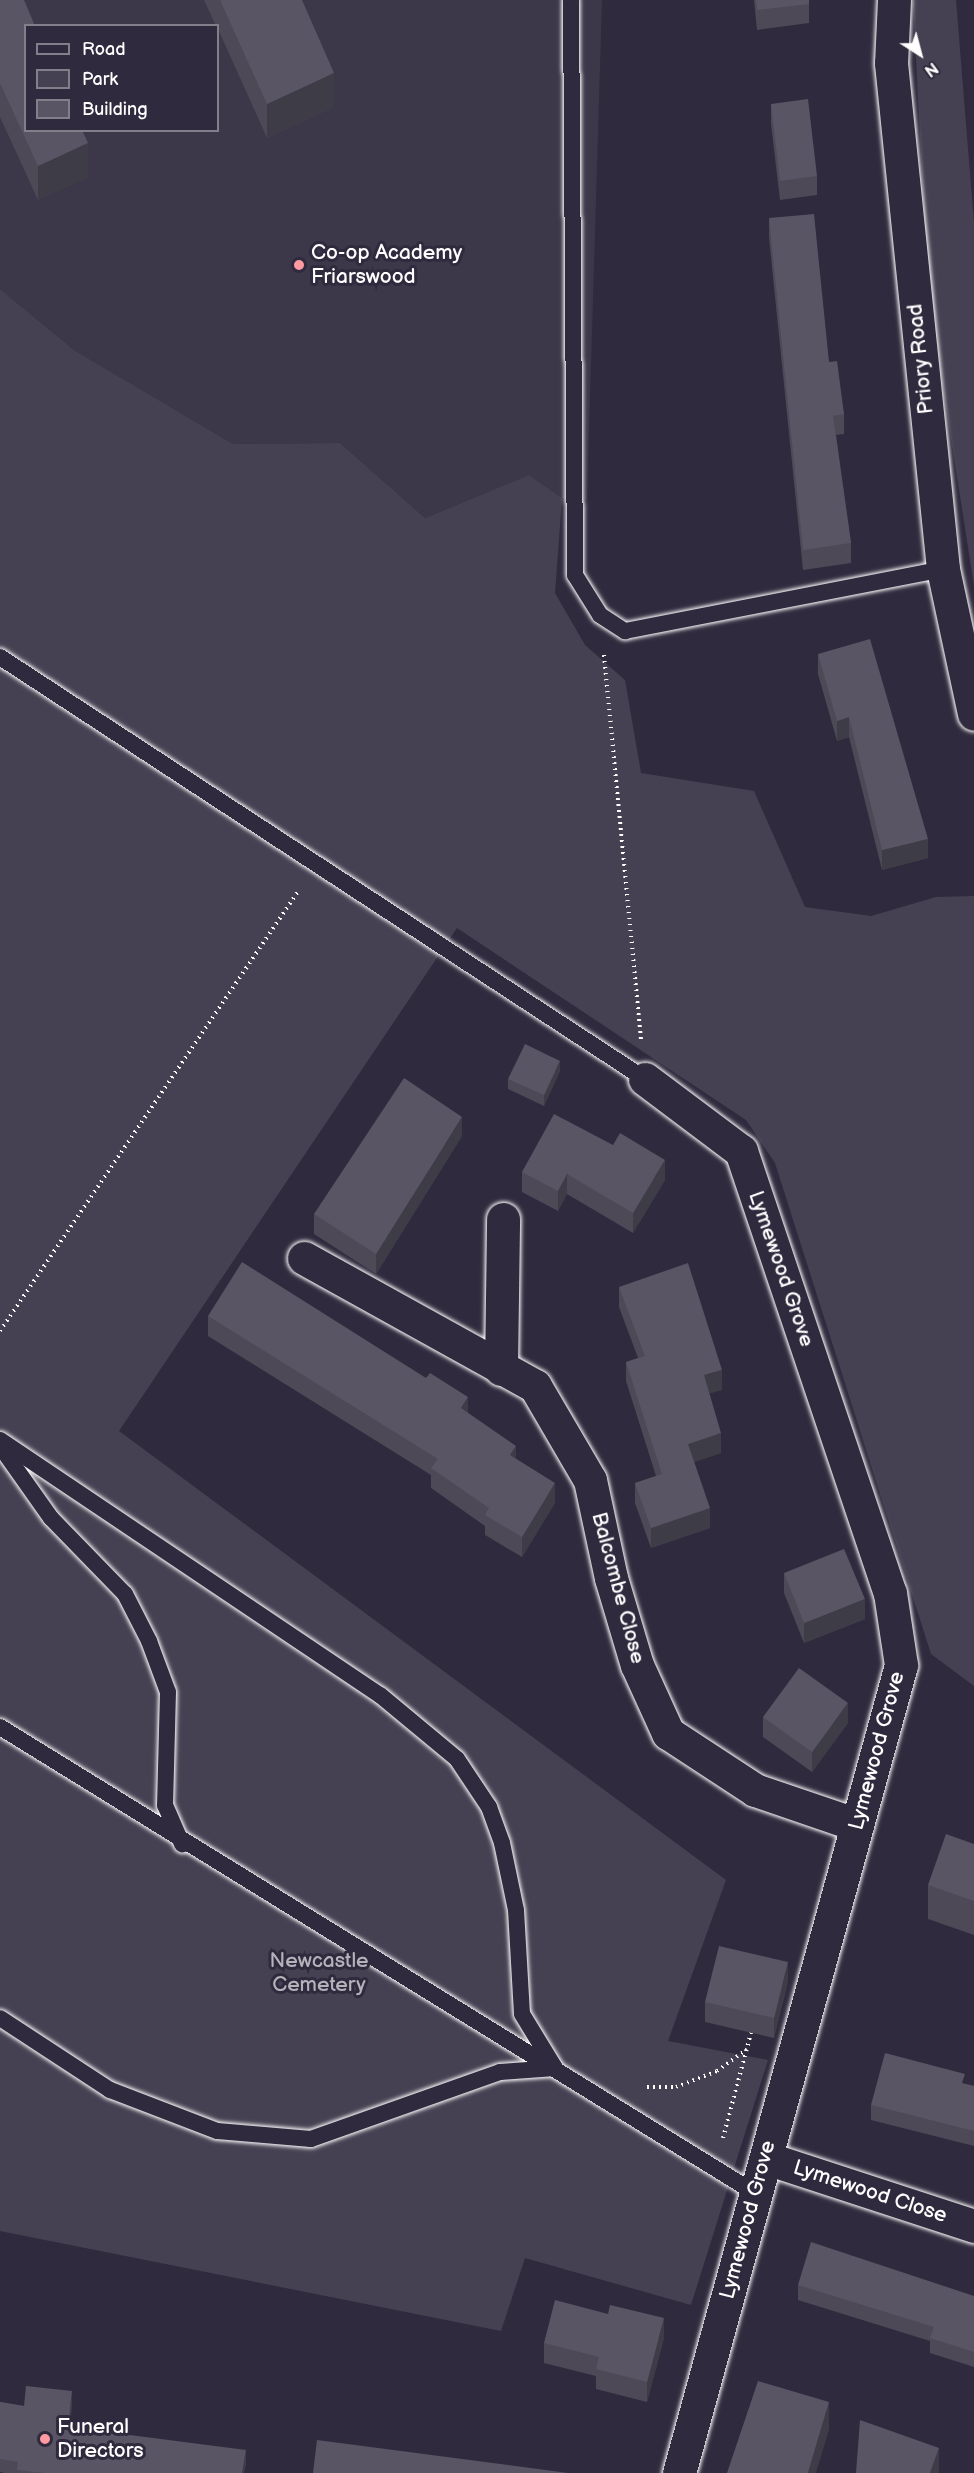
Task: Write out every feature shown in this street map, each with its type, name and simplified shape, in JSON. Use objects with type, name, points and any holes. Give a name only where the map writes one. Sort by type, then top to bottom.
[{"type":"street","name":"Priory Road","points":[[894,0],[891,63],[944,569],[974,714]]},
{"type":"street","name":"Lymewood Grove","points":[[645,1079],[741,1151],[890,1593],[901,1665],[679,2473]]},
{"type":"street","points":[[501,1370],[502,1219]]},
{"type":"street","name":"Balcombe Close","points":[[304,1258],[501,1370],[535,1386],[590,1480],[637,1665],[668,1733],[755,1790],[857,1825]]},
{"type":"street","name":"Lymewood Close","points":[[766,2158],[974,2226]]},
{"type":"lane","points":[[571,0],[575,575],[600,615],[625,631],[944,569]]},
{"type":"lane","points":[[0,657],[645,1079]]},
{"type":"lane","points":[[0,1440],[380,1695],[457,1759],[489,1807],[502,1843],[516,1910],[522,2014],[555,2068]]},
{"type":"lane","points":[[0,1446],[51,1518],[125,1594],[149,1641],[168,1692],[165,1805],[182,1844]]},
{"type":"lane","points":[[0,1727],[182,1844],[555,2068],[755,2193]]},
{"type":"lane","points":[[0,2018],[110,2090],[218,2131],[311,2139],[500,2072],[555,2068]]},
{"type":"path","points":[[600,615],[645,1079]]},
{"type":"path","points":[[0,1331],[317,864]]},
{"type":"path","points":[[715,2167],[751,2033]]},
{"type":"path","points":[[580,2084],[676,2087],[717,2072],[747,2049]]},
{"type":"shaded area","name":"Co-op Academy Friarswood","points":[[0,0],[602,0],[587,500],[562,498],[529,475],[425,518],[340,443],[233,444],[74,350],[0,289]]},
{"type":"green space","points":[[913,0],[956,0],[974,223],[974,586],[928,290]]},
{"type":"green space","name":"Newcastle Cemetery","points":[[0,289],[74,350],[233,444],[340,443],[425,518],[529,475],[562,498],[555,593],[585,645],[625,680],[641,773],[754,791],[805,907],[871,916],[936,897],[974,896],[974,1686],[931,1654],[775,1163],[746,1120],[457,928],[119,1431],[726,1880],[668,2041],[768,2060],[691,2305],[525,2258],[501,2331],[0,2231]]},
{"type":"building","points":[[0,0],[24,0],[34,24],[24,24],[24,132],[83,132],[88,143],[38,166],[0,83]]},
{"type":"building","points":[[220,0],[302,0],[334,73],[267,104]]},
{"type":"building","points":[[756,0],[809,0],[809,4],[757,10]]},
{"type":"building","points":[[808,99],[817,176],[780,181],[771,104]]},
{"type":"building","points":[[814,214],[829,362],[837,361],[844,414],[833,416],[851,543],[803,550],[769,218]]},
{"type":"building","points":[[870,639],[928,839],[882,850],[849,717],[837,721],[818,654]]},
{"type":"building","points":[[525,1044],[560,1061],[544,1095],[508,1079]]},
{"type":"building","points":[[404,1078],[462,1117],[376,1254],[314,1214]]},
{"type":"building","points":[[554,1114],[613,1145],[620,1133],[665,1160],[633,1213],[567,1174],[558,1191],[522,1172]]},
{"type":"building","points":[[242,1262],[426,1378],[430,1373],[468,1397],[461,1408],[516,1446],[510,1455],[555,1483],[522,1537],[485,1515],[489,1508],[431,1468],[438,1459],[208,1316]]},
{"type":"building","points":[[688,1263],[722,1370],[704,1375],[721,1433],[688,1444],[710,1508],[651,1528],[635,1483],[662,1474],[626,1362],[645,1356],[619,1287]]},
{"type":"building","points":[[844,1549],[865,1599],[804,1623],[784,1573]]},
{"type":"building","points":[[799,1668],[848,1703],[812,1752],[763,1717]]},
{"type":"building","points":[[946,1834],[974,1844],[974,1901],[928,1885]]},
{"type":"building","points":[[719,1946],[788,1962],[774,2018],[705,2002]]},
{"type":"building","points":[[885,2053],[965,2074],[962,2083],[974,2086],[974,2131],[871,2105]]},
{"type":"building","points":[[811,2242],[974,2296],[974,2352],[930,2338],[934,2327],[798,2285]]},
{"type":"building","points":[[555,2300],[608,2314],[610,2305],[664,2318],[647,2382],[596,2369],[599,2357],[544,2343]]},
{"type":"building","points":[[758,2381],[829,2402],[808,2473],[727,2473]]},
{"type":"building","points":[[26,2386],[72,2391],[68,2427],[246,2450],[242,2473],[45,2473],[17,2470],[18,2462],[0,2459],[0,2402],[24,2406]]},
{"type":"building","points":[[860,2420],[939,2448],[930,2473],[856,2473]]},
{"type":"building","points":[[317,2440],[568,2473],[313,2473]]},
{"type":"place","name":"Co-op Academy Friarswood","points":[[299,265]]},
{"type":"place","name":"Funeral Directors","points":[[45,2439]]}]
